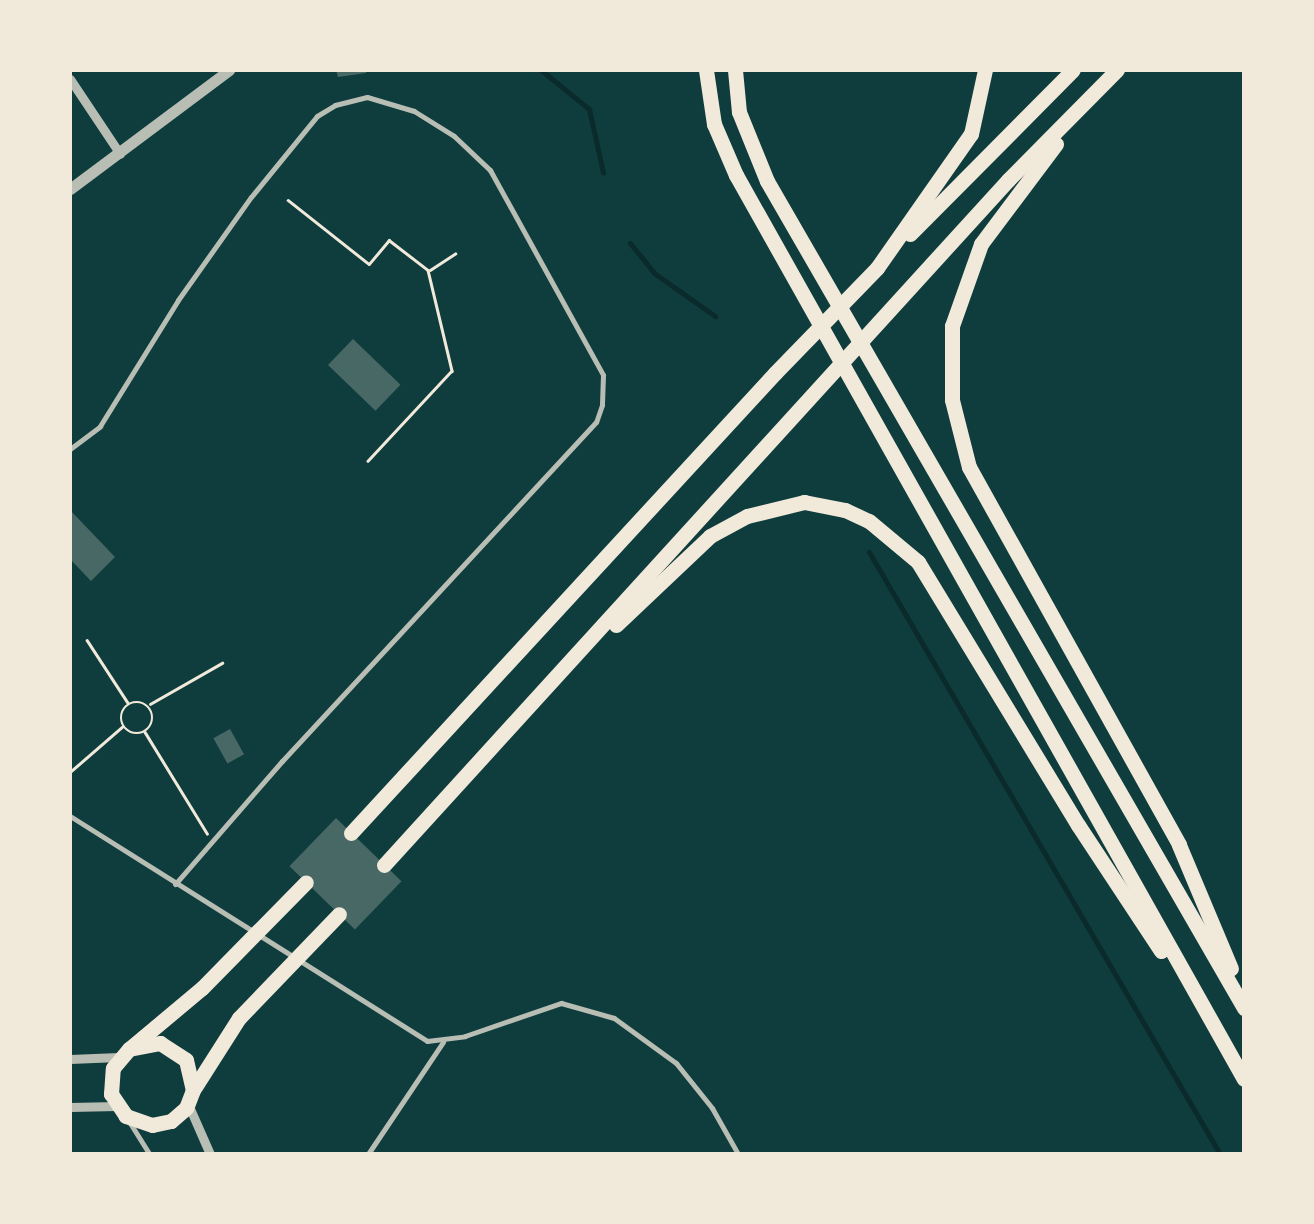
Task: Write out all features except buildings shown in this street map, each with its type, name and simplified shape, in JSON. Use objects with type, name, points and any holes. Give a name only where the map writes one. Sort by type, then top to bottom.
[{"type":"highway","points":[[706,70],[714,124],[736,175],[1244,1079]]},
{"type":"highway","points":[[735,70],[739,112],[767,181],[1244,1008]]},
{"type":"highway","points":[[877,268],[971,134],[985,70]]},
{"type":"highway","points":[[351,833],[775,373],[1073,70]]},
{"type":"highway","points":[[384,864],[1008,180],[1117,70]]},
{"type":"highway","points":[[1103,84],[981,244],[952,326],[952,400],[969,467],[1179,845],[1244,1000]]},
{"type":"highway","points":[[584,647],[623,620],[710,536],[747,516],[804,502],[845,510],[869,521],[918,562],[1078,824],[1234,1062]]},
{"type":"highway","points":[[306,882],[202,988],[124,1053],[110,1082],[121,1111],[143,1124],[162,1124],[179,1115],[222,1039],[338,914]]},
{"type":"highway","points":[[124,1053],[152,1042],[174,1049],[190,1067],[190,1097]]},
{"type":"street","points":[[70,189],[229,70]]},
{"type":"street","points":[[71,84],[120,154]]},
{"type":"street","points":[[70,1059],[124,1053]]},
{"type":"street","points":[[190,1097],[210,1154]]},
{"type":"street","points":[[70,1107],[121,1111]]},
{"type":"lane","points":[[70,449],[111,411],[178,300],[316,116],[353,99],[384,99],[414,111],[475,152],[506,193],[599,365],[604,391],[596,422],[211,839],[174,884]]},
{"type":"lane","points":[[70,816],[427,1041],[443,1042],[545,1006],[581,1005],[598,1011],[633,1030],[676,1063],[712,1108],[738,1154]]},
{"type":"lane","points":[[368,1154],[443,1042]]},
{"type":"lane","points":[[121,1111],[149,1154]]},
{"type":"path","points":[[288,200],[369,264],[389,240],[428,270],[452,371],[368,461]]},
{"type":"path","points":[[428,270],[454,254]]},
{"type":"path","points":[[86,640],[129,704],[147,706],[222,663]]},
{"type":"path","points":[[70,772],[123,726],[123,712],[129,704]]},
{"type":"path","points":[[123,726],[135,734],[145,732],[154,720],[147,706]]},
{"type":"path","points":[[145,732],[211,839]]},
{"type":"waterway","points":[[541,70],[589,109],[603,172]]},
{"type":"waterway","points":[[630,243],[654,273],[715,316]]},
{"type":"waterway","points":[[869,552],[1220,1154]]}]
